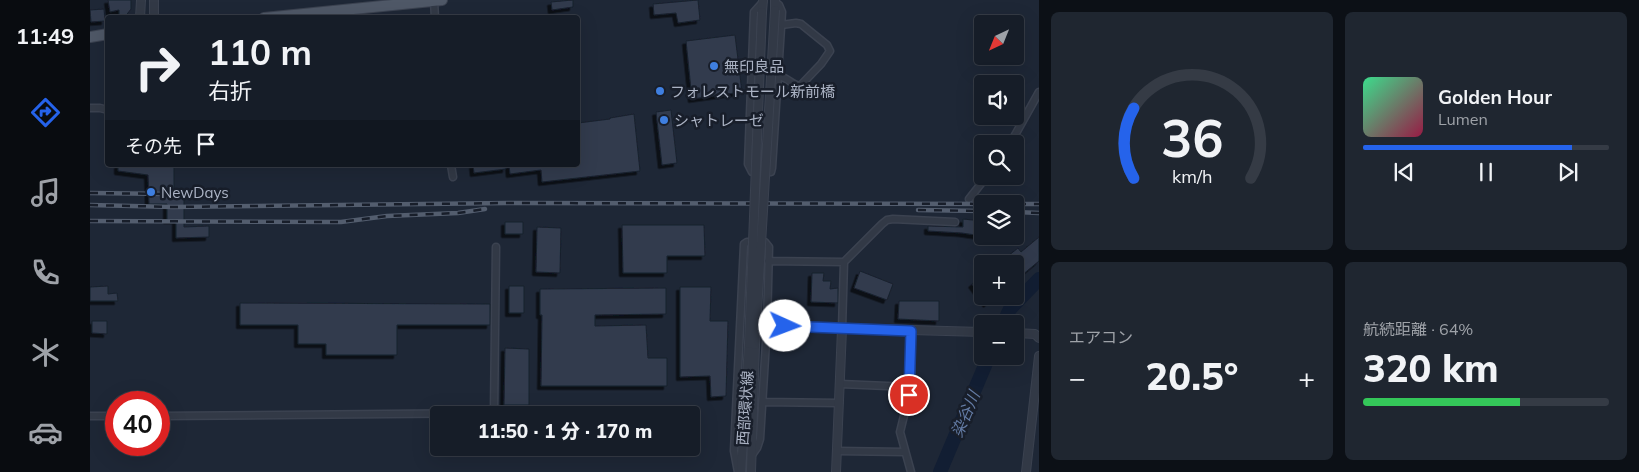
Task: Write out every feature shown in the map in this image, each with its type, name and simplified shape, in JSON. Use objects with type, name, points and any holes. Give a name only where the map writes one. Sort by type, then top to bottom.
[{"type":"main road","points":[[291,15],[438,0]]},
{"type":"main road","points":[[90,37],[105,34]]},
{"type":"street","points":[[140,15],[141,0]]},
{"type":"street","points":[[154,0],[154,15]]},
{"type":"street","points":[[436,15],[438,0]]},
{"type":"street","points":[[763,1],[754,12],[748,164],[752,172],[767,173],[772,168],[781,25],[781,9],[775,1]]},
{"type":"street","points":[[752,344],[763,1]]},
{"type":"street","points":[[752,344],[775,1]]},
{"type":"street","points":[[778,76],[785,77],[795,85],[800,86],[821,64],[830,51],[827,45],[801,24],[781,25]]},
{"type":"street","points":[[1015,135],[1039,92]]},
{"type":"street","points":[[90,108],[105,109]]},
{"type":"street","points":[[451,167],[453,177]]},
{"type":"street","points":[[969,199],[980,185]]},
{"type":"street","points":[[836,472],[844,262],[887,220],[955,222]]},
{"type":"street","points":[[739,472],[734,451],[745,242],[767,243],[769,247],[763,402],[759,444],[752,455]]},
{"type":"street","points":[[170,416],[494,413],[496,247]]},
{"type":"street","points":[[768,261],[844,262]]},
{"type":"street","points":[[766,326],[974,332]]},
{"type":"street","points":[[911,331],[910,387],[900,432],[911,472]]},
{"type":"street","points":[[1024,333],[1035,334],[1039,338]]},
{"type":"street","name":"西部環状線","points":[[751,472],[752,344]]},
{"type":"street","name":"西部環状線","points":[[739,472],[752,344]]},
{"type":"street","points":[[1026,472],[1035,427],[1039,356]]},
{"type":"street","points":[[840,384],[910,387]]},
{"type":"street","points":[[763,402],[839,403]]},
{"type":"street","points":[[90,416],[105,416]]},
{"type":"street","points":[[836,451],[905,452]]},
{"type":"building","points":[[108,0],[131,0],[131,9],[126,15],[119,15],[119,10],[110,12]]},
{"type":"building","points":[[573,0],[573,7],[552,10],[551,2]]},
{"type":"building","points":[[698,0],[700,20],[678,23],[676,13],[654,15],[653,4]]},
{"type":"building","points":[[104,9],[105,21],[91,22],[90,10]]},
{"type":"building","name":"無印良品","points":[[735,35],[742,92],[692,99],[686,41]]},
{"type":"building","points":[[671,110],[677,163],[662,165],[656,112]]},
{"type":"building","points":[[634,114],[640,171],[542,182],[541,170],[510,174],[509,167],[580,167],[580,123]]},
{"type":"building","points":[[118,167],[174,167],[174,195],[177,195],[177,198],[184,198],[184,227],[209,226],[209,237],[176,238],[176,220],[167,220],[167,204],[149,204],[148,175],[118,171]]},
{"type":"building","points":[[473,167],[506,167],[506,169],[474,173]]},
{"type":"building","points":[[963,219],[974,220],[974,235],[928,231],[928,226],[963,227]]},
{"type":"building","points":[[505,222],[523,222],[523,234],[505,234]]},
{"type":"building","points":[[622,225],[704,225],[705,256],[667,256],[667,273],[623,273]]},
{"type":"building","points":[[537,227],[561,228],[560,273],[536,272]]},
{"type":"building","points":[[1039,237],[1039,261],[1024,274],[1024,255],[1009,255],[1018,248],[1021,252]]},
{"type":"building","points":[[860,271],[893,284],[887,300],[854,288]]},
{"type":"building","points":[[812,273],[824,273],[823,281],[831,281],[830,289],[838,288],[838,303],[811,302]]},
{"type":"building","points":[[108,286],[108,294],[117,293],[118,301],[90,301],[90,287]]},
{"type":"building","points":[[509,286],[524,286],[524,313],[509,313]]},
{"type":"building","points":[[680,287],[711,287],[710,321],[728,321],[726,396],[711,397],[710,376],[680,377]]},
{"type":"building","points":[[666,288],[666,314],[595,315],[595,326],[646,325],[648,358],[667,358],[667,386],[541,386],[542,315],[540,315],[540,289]]},
{"type":"building","points":[[899,301],[939,301],[939,321],[898,319]]},
{"type":"building","points":[[240,303],[490,304],[490,325],[397,325],[397,355],[326,355],[326,344],[298,344],[298,325],[240,325]]},
{"type":"building","points":[[92,321],[107,321],[107,334],[92,333]]},
{"type":"building","points":[[505,348],[529,349],[529,405],[504,405]]},
{"type":"waterway","name":"染谷川","points":[[1007,315],[1010,309],[1039,279]]},
{"type":"waterway","name":"染谷川","points":[[940,472],[985,365]]},
{"type":"railway","points":[[90,193],[170,194]]},
{"type":"railway","points":[[90,205],[173,207],[508,203],[1039,204]]},
{"type":"railway","points":[[90,221],[341,222],[387,216],[458,213],[485,209]]},
{"type":"railway","points":[[918,210],[974,211]]},
{"type":"railway","points":[[1024,212],[1039,213]]},
{"type":"place","name":"無印良品","points":[[714,66]]},
{"type":"place","name":"フォレストモール新前橋","points":[[660,91]]},
{"type":"place","name":"シャトレーゼ","points":[[664,120]]},
{"type":"place","name":"NewDays","points":[[151,192]]},
{"type":"route","points":[[785,326],[911,331],[909,395]]}]
